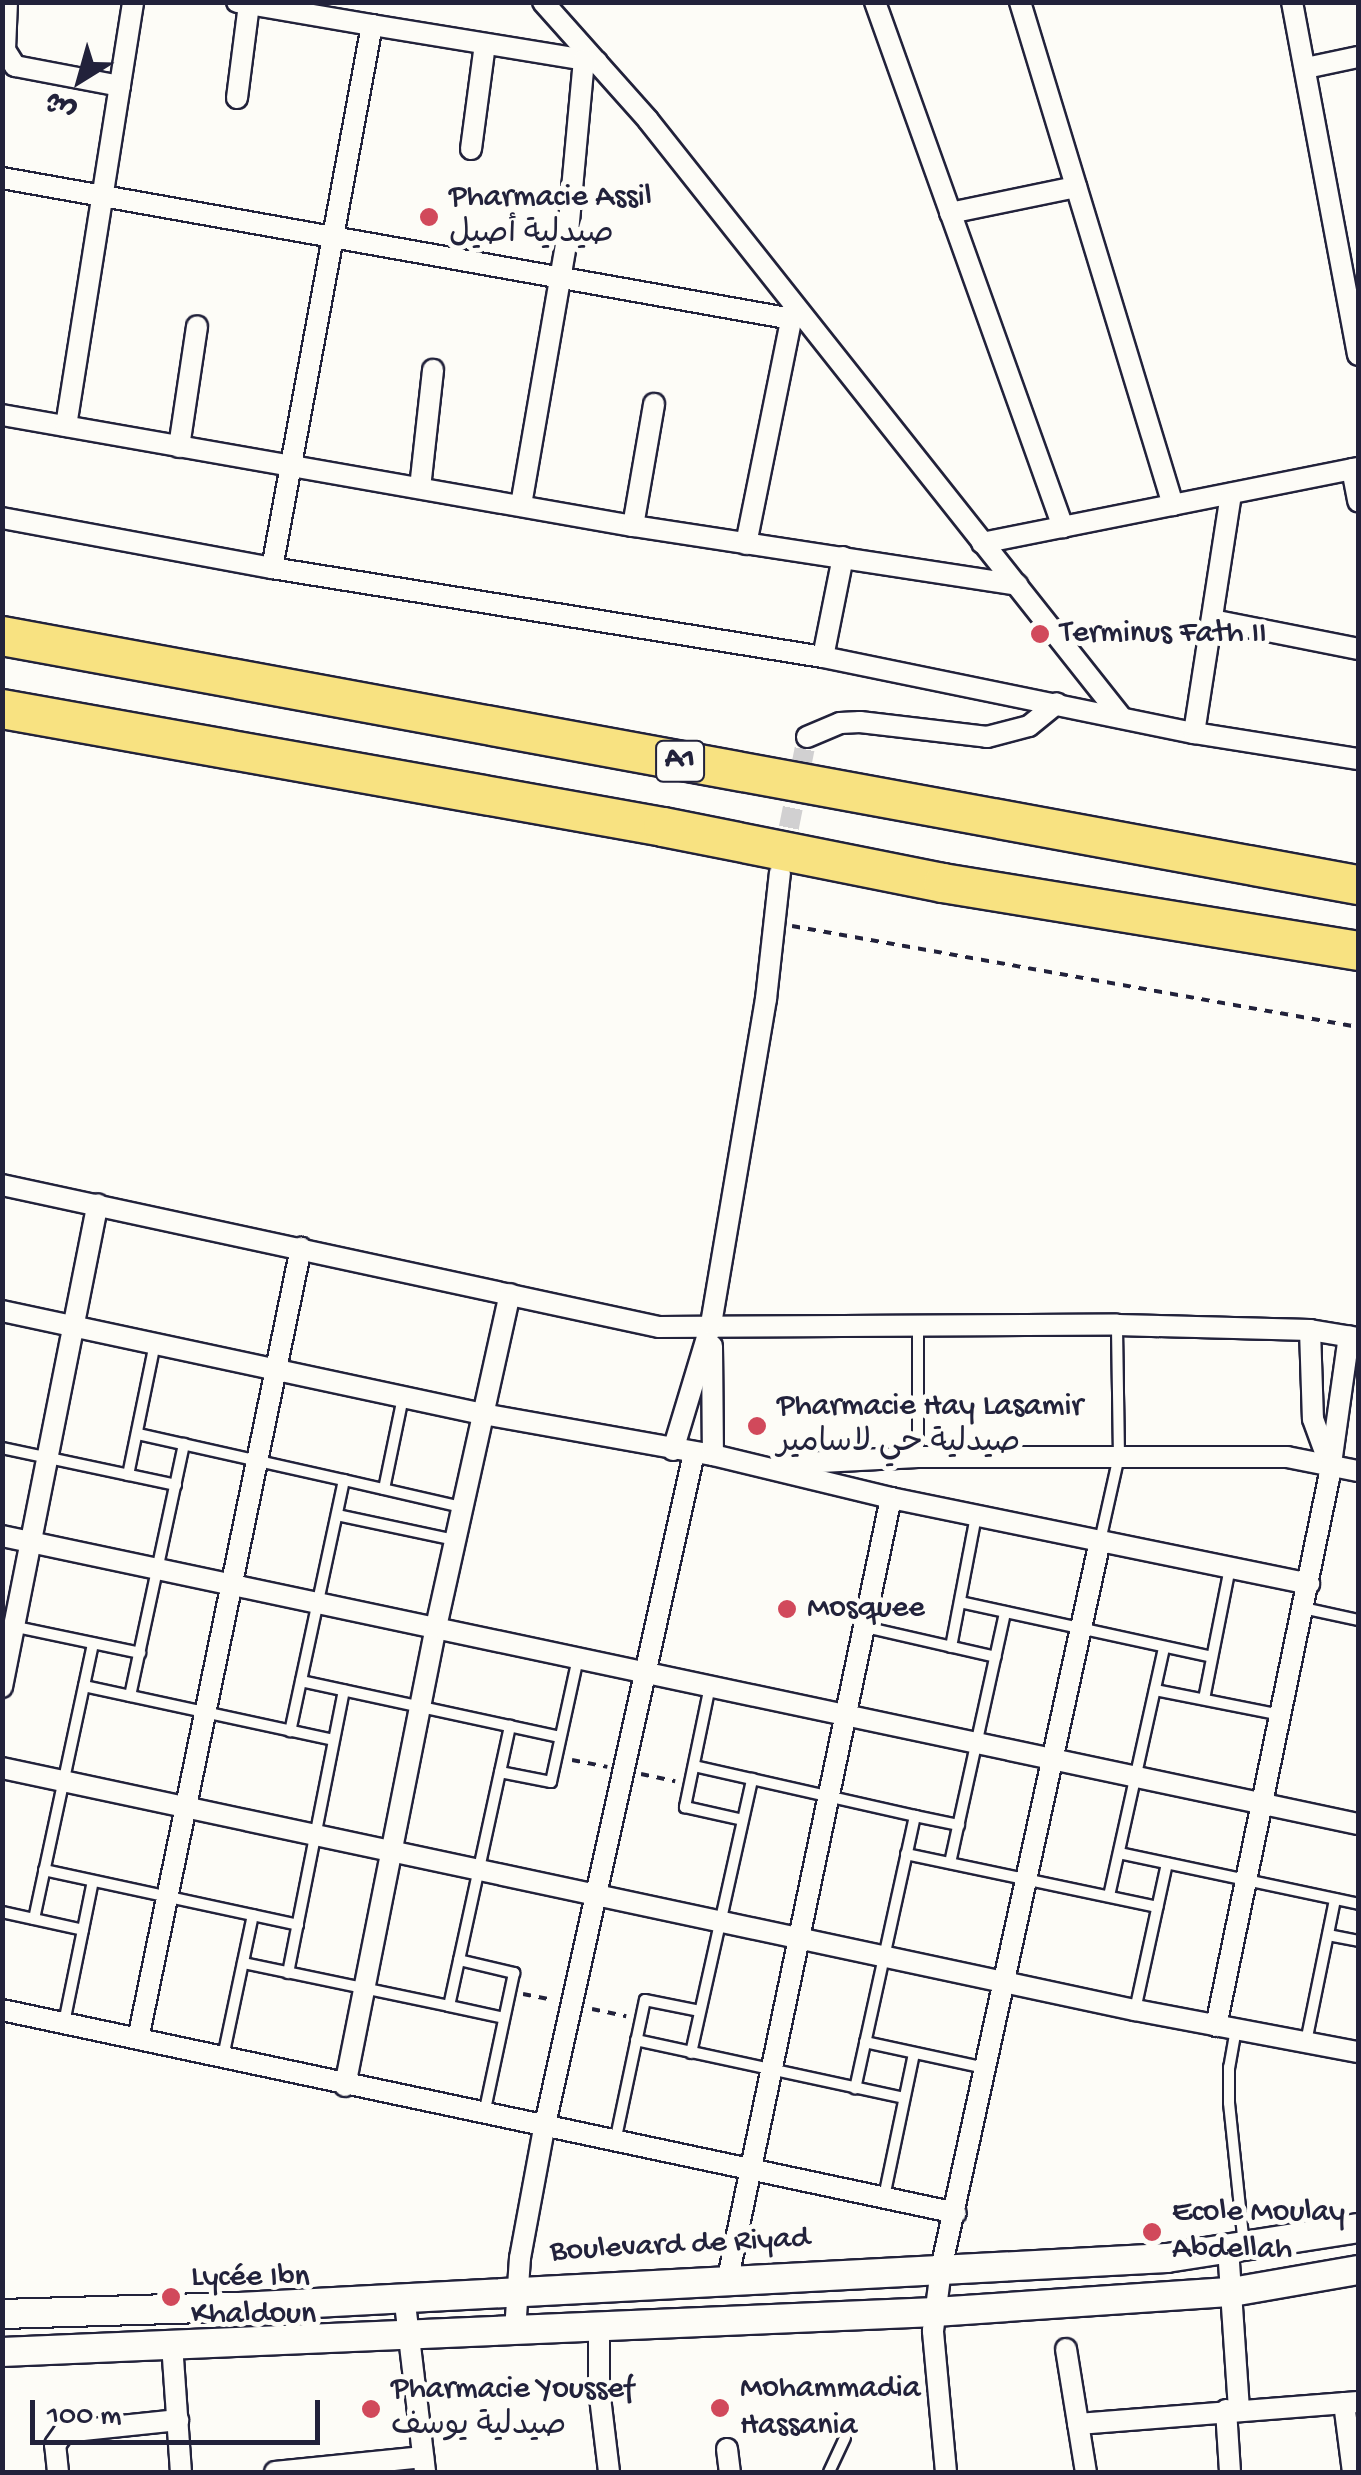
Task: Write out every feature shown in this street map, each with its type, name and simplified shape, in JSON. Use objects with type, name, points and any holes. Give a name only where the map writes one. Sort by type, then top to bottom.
[{"type":"highway","name":"A1","points":[[2,636],[1358,885]]},
{"type":"highway","name":"A1","points":[[2,709],[644,824],[943,884],[1358,951]]},
{"type":"main road","name":"Boulevard de Riyad","points":[[2,2314],[239,2307],[404,2295],[1166,2258],[1358,2228]]},
{"type":"main road","points":[[2,2352],[935,2312],[1232,2292],[1358,2270]]},
{"type":"street","points":[[7,2],[5,50],[15,66],[120,86]]},
{"type":"street","points":[[66,426],[133,2]]},
{"type":"street","points":[[543,2],[1018,584],[1122,718]]},
{"type":"street","points":[[874,2],[1064,527]]},
{"type":"street","points":[[1020,2],[1173,505]]},
{"type":"street","points":[[1292,2],[1351,257],[1358,355]]},
{"type":"street","points":[[237,98],[243,3],[591,61]]},
{"type":"street","points":[[272,568],[372,25]]},
{"type":"street","points":[[471,148],[486,44]]},
{"type":"street","points":[[1306,68],[1358,58]]},
{"type":"street","points":[[522,505],[561,274],[591,61]]},
{"type":"street","points":[[2,178],[793,312]]},
{"type":"street","points":[[950,213],[1076,186]]},
{"type":"street","points":[[746,544],[793,312]]},
{"type":"street","points":[[178,447],[197,326]]},
{"type":"street","points":[[420,488],[433,370]]},
{"type":"street","points":[[634,526],[654,404]]},
{"type":"street","points":[[2,415],[634,526],[1018,584]]},
{"type":"street","points":[[982,543],[1355,468],[1358,500]]},
{"type":"street","points":[[1194,733],[1231,494]]},
{"type":"street","points":[[2,518],[272,568],[822,657],[1194,733],[1358,758]]},
{"type":"street","points":[[822,657],[844,557]]},
{"type":"street","points":[[1212,620],[1358,648]]},
{"type":"street","points":[[807,737],[840,723],[860,722],[986,737],[1028,726],[1057,703]]},
{"type":"street","points":[[515,2331],[516,2290],[544,2128],[693,1452],[776,923],[780,873]]},
{"type":"street","points":[[2,1184],[659,1327],[687,1330],[711,1324],[1118,1325],[1310,1330],[1354,1337],[1304,1608],[1247,1879],[1226,2028]]},
{"type":"street","points":[[2,1687],[98,1204]]},
{"type":"street","points":[[138,2039],[301,1248]]},
{"type":"street","points":[[345,2086],[436,1628],[510,1294]]},
{"type":"street","points":[[2,1311],[483,1414],[693,1452],[891,1498],[1308,1584]]},
{"type":"street","points":[[693,1452],[711,1324]]},
{"type":"street","points":[[1310,1330],[1313,1419],[1330,1464]]},
{"type":"street","points":[[759,1466],[918,1457],[1287,1457],[1358,1471]]},
{"type":"street","points":[[728,2278],[891,1498]]},
{"type":"street","points":[[2,1536],[1358,1824]]},
{"type":"street","points":[[946,2472],[933,2331],[941,2270],[1100,1541]]},
{"type":"street","points":[[2,1768],[1135,2010],[1358,2052]]},
{"type":"street","points":[[2,2010],[615,2144],[956,2213]]},
{"type":"street","points":[[1230,2472],[1236,2247]]},
{"type":"street","points":[[275,2472],[424,2464],[404,2295]]},
{"type":"street","points":[[599,2326],[599,2389],[609,2472]]},
{"type":"street","points":[[172,2344],[181,2472]]},
{"type":"street","points":[[1066,2349],[1086,2472]]},
{"type":"street","points":[[1078,2424],[1351,2402],[1353,2472]]},
{"type":"street","points":[[58,2472],[55,2445],[64,2432],[178,2420]]},
{"type":"street","points":[[727,2449],[730,2472]]},
{"type":"lane","points":[[918,1325],[918,1457]]},
{"type":"lane","points":[[1100,1541],[1119,1456],[1118,1325]]},
{"type":"lane","points":[[128,1475],[155,1343]]},
{"type":"lane","points":[[384,1489],[403,1396]]},
{"type":"lane","points":[[138,1434],[462,1507]]},
{"type":"lane","points":[[130,1696],[184,1444]]},
{"type":"lane","points":[[2,1448],[176,1485]]},
{"type":"lane","points":[[290,1731],[344,1480]]},
{"type":"lane","points":[[337,1515],[455,1540]]},
{"type":"lane","points":[[951,1647],[976,1516]]},
{"type":"lane","points":[[1204,1699],[1230,1568]]},
{"type":"lane","points":[[960,1602],[1212,1657]]},
{"type":"lane","points":[[1304,1608],[1358,1620]]},
{"type":"lane","points":[[950,1864],[1005,1612]]},
{"type":"lane","points":[[16,1626],[140,1653]]},
{"type":"lane","points":[[864,1626],[996,1657]]},
{"type":"lane","points":[[34,1919],[93,1643]]},
{"type":"lane","points":[[1109,1896],[1164,1647]]},
{"type":"lane","points":[[500,1772],[550,1782],[578,1657]]},
{"type":"lane","points":[[301,1681],[560,1737]]},
{"type":"lane","points":[[710,1685],[685,1807],[743,1820]]},
{"type":"lane","points":[[84,1686],[333,1740]]},
{"type":"lane","points":[[1155,1690],[1281,1716]]},
{"type":"lane","points":[[288,1973],[344,1691]]},
{"type":"lane","points":[[448,2006],[510,1726]]},
{"type":"lane","points":[[694,1766],[959,1825]]},
{"type":"lane","points":[[692,2052],[752,1779]]},
{"type":"lane","points":[[855,2088],[914,1816]]},
{"type":"lane","points":[[1119,1852],[1358,1904]]},
{"type":"lane","points":[[906,1854],[1157,1907]]},
{"type":"lane","points":[[1135,2010],[1167,1863]]},
{"type":"lane","points":[[44,1870],[298,1925]]},
{"type":"lane","points":[[64,2023],[93,1881]]},
{"type":"lane","points":[[1306,2042],[1335,1899]]},
{"type":"lane","points":[[2,1912],[83,1930]]},
{"type":"lane","points":[[222,2058],[253,1916]]},
{"type":"lane","points":[[1328,1935],[1358,1941]]},
{"type":"lane","points":[[459,1960],[514,1973],[484,2114]]},
{"type":"lane","points":[[243,1963],[504,2018]]},
{"type":"lane","points":[[615,2144],[645,2000],[700,2011]]},
{"type":"lane","points":[[1226,2028],[1236,2247]]},
{"type":"lane","points":[[636,2040],[904,2098]]},
{"type":"lane","points":[[865,2042],[986,2068]]},
{"type":"lane","points":[[884,2198],[914,2053]]},
{"type":"lane","points":[[829,2472],[845,2437]]},
{"type":"path","points":[[776,923],[1358,1027]]},
{"type":"tunnel","points":[[783,857],[807,737]]},
{"type":"place","name":"Pharmacie Assil صيدلية أصيل","points":[[429,217]]},
{"type":"place","name":"Terminus Fath II","points":[[1040,634]]},
{"type":"place","name":"Pharmacie Hay Lasamir صيدلية حي لاسامير","points":[[757,1426]]},
{"type":"place","name":"Mosquee","points":[[787,1609]]},
{"type":"place","name":"Ecole Moulay Abdellah","points":[[1152,2232]]},
{"type":"place","name":"Lycée Ibn Khaldoun","points":[[171,2297]]},
{"type":"place","name":"Mohammadia Hassania","points":[[720,2408]]},
{"type":"place","name":"Pharmacie Youssef صيدلية يوسف","points":[[371,2409]]}]
